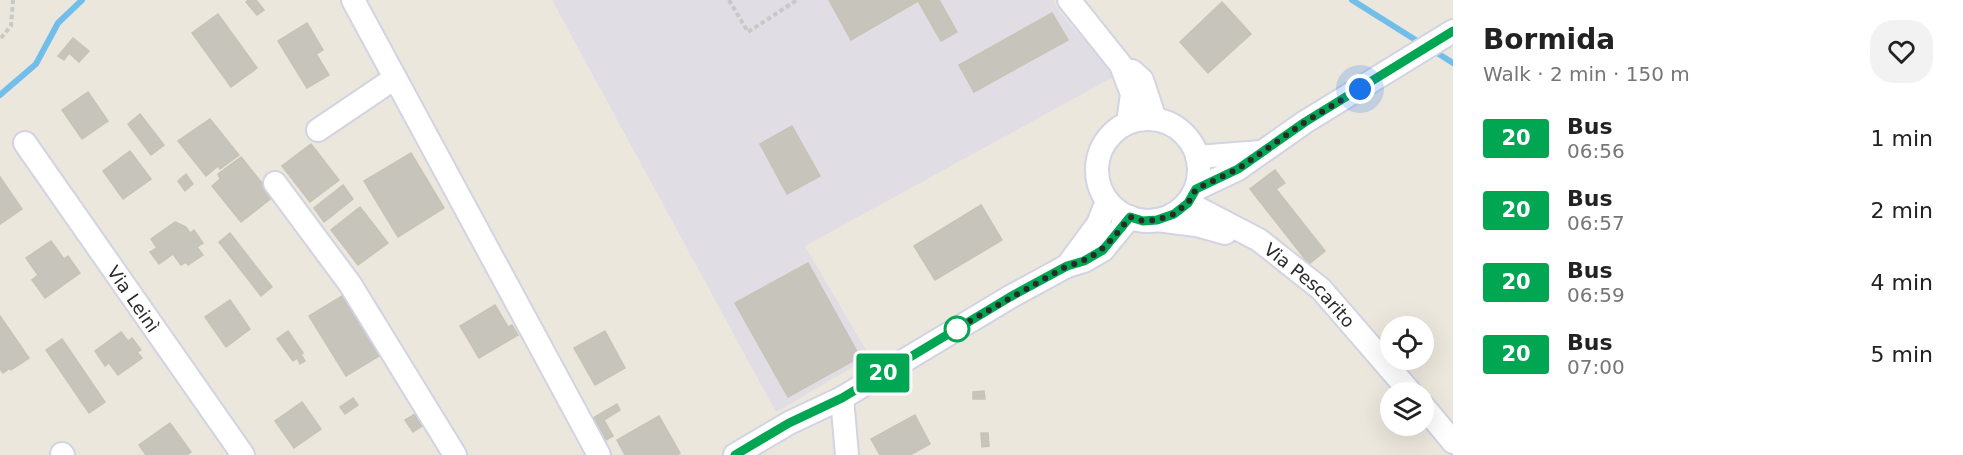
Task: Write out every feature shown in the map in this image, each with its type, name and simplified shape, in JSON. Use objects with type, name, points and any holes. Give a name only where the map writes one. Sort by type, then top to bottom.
[{"type":"street","points":[[352,0],[599,455]]},
{"type":"street","points":[[1069,0],[1121,65],[1142,80],[1155,120]]},
{"type":"street","points":[[1157,220],[1174,214],[1192,196],[1238,169],[1305,122],[1453,31]]},
{"type":"street","points":[[1121,65],[1132,94],[1128,123]]},
{"type":"street","points":[[318,130],[395,78]]},
{"type":"street","points":[[1192,196],[1199,173],[1197,157],[1192,143],[1182,132],[1169,124],[1155,120],[1128,123],[1114,132],[1103,146],[1098,162],[1099,182],[1107,201],[1130,217],[1143,221],[1157,220],[1196,225],[1259,240]]},
{"type":"street","name":"Via Leinì","points":[[25,143],[243,455]]},
{"type":"street","points":[[1197,157],[1261,152]]},
{"type":"street","points":[[275,183],[350,284],[455,455]]},
{"type":"street","name":"Via Pescarito","points":[[1192,196],[1259,240],[1321,288],[1402,382]]},
{"type":"street","points":[[1067,266],[1098,224],[1107,201]]},
{"type":"street","points":[[735,455],[789,423],[842,398],[1010,297],[1067,266],[1084,261],[1103,250],[1130,217]]},
{"type":"street","points":[[842,398],[847,455]]},
{"type":"street","points":[[1434,419],[1453,442]]},
{"type":"path","points":[[1,38],[11,26],[13,0]]},
{"type":"path","points":[[729,0],[748,32],[797,0]]},
{"type":"shaded area","points":[[552,0],[1053,0],[1059,11],[1115,76],[805,246],[870,357],[776,412]]},
{"type":"building","points":[[256,0],[264,10],[257,15],[246,2]]},
{"type":"building","points":[[829,0],[939,0],[957,32],[941,41],[918,1],[851,40]]},
{"type":"building","points":[[1222,2],[1251,34],[1208,73],[1180,42]]},
{"type":"building","points":[[1052,13],[1068,40],[974,92],[959,65]]},
{"type":"building","points":[[218,14],[257,68],[231,87],[192,33]]},
{"type":"building","points":[[307,23],[323,50],[316,54],[329,75],[307,88],[278,41]]},
{"type":"building","points":[[73,38],[89,51],[79,62],[69,53],[64,60],[58,56]]},
{"type":"building","points":[[88,92],[108,121],[82,139],[62,110]]},
{"type":"building","points":[[140,114],[164,145],[151,155],[128,124]]},
{"type":"building","points":[[210,119],[239,155],[220,169],[218,166],[206,176],[178,141]]},
{"type":"building","points":[[792,126],[820,176],[787,194],[760,144]]},
{"type":"building","points":[[311,144],[339,180],[310,202],[282,166]]},
{"type":"building","points":[[130,151],[151,179],[123,199],[103,171]]},
{"type":"building","points":[[411,153],[444,208],[398,237],[364,181]]},
{"type":"building","points":[[241,157],[273,197],[241,222],[212,186],[220,179],[218,174]]},
{"type":"building","points":[[1275,170],[1285,183],[1276,189],[1325,251],[1309,264],[1250,189]]},
{"type":"building","points":[[186,174],[193,184],[185,191],[178,181]]},
{"type":"building","points":[[0,177],[22,209],[0,224]]},
{"type":"building","points":[[343,185],[353,199],[324,222],[314,208]]},
{"type":"building","points":[[981,205],[1002,240],[935,280],[914,246]]},
{"type":"building","points":[[360,207],[388,243],[358,265],[331,230]]},
{"type":"building","points":[[175,222],[186,227],[190,233],[194,230],[203,243],[197,247],[203,255],[188,265],[186,262],[181,265],[173,254],[159,264],[150,252],[157,248],[151,239]]},
{"type":"building","points":[[230,233],[272,287],[261,296],[219,242]]},
{"type":"building","points":[[51,241],[64,259],[68,256],[80,273],[45,298],[32,280],[38,275],[26,258]]},
{"type":"building","points":[[808,263],[860,357],[788,397],[735,303]]},
{"type":"building","points":[[342,296],[379,356],[346,376],[309,316]]},
{"type":"building","points":[[230,300],[250,329],[226,347],[205,317]]},
{"type":"building","points":[[495,305],[508,327],[512,325],[518,335],[479,358],[460,326]]},
{"type":"building","points":[[0,316],[29,358],[3,373],[0,369]]},
{"type":"building","points":[[288,331],[303,353],[301,354],[305,361],[300,364],[297,358],[293,361],[277,339]]},
{"type":"building","points":[[605,331],[625,368],[595,385],[574,348]]},
{"type":"building","points":[[121,332],[128,341],[132,338],[141,350],[137,352],[142,358],[118,375],[109,363],[105,366],[95,351]]},
{"type":"building","points":[[62,339],[105,402],[89,413],[46,350]]},
{"type":"building","points":[[984,391],[985,399],[973,399],[973,392]]},
{"type":"building","points":[[353,398],[358,405],[345,414],[340,407]]},
{"type":"building","points":[[302,402],[321,429],[294,448],[275,421]]},
{"type":"building","points":[[617,404],[620,410],[604,420],[613,436],[606,440],[593,418]]},
{"type":"building","points":[[415,414],[422,426],[413,432],[405,420]]},
{"type":"building","points":[[915,415],[930,444],[910,455],[880,455],[871,439]]},
{"type":"building","points":[[659,416],[680,453],[677,455],[625,455],[617,440]]},
{"type":"building","points":[[170,423],[191,452],[186,455],[146,455],[139,445]]},
{"type":"building","points":[[981,433],[988,433],[989,446],[982,447]]},
{"type":"waterway","points":[[0,95],[36,64],[58,23],[82,0]]},
{"type":"waterway","points":[[1352,0],[1422,44]]},
{"type":"waterway","points":[[1431,49],[1453,63]]},
{"type":"bus line","name":"20","points":[[735,455],[789,423],[842,398],[1010,297],[1067,266],[1084,261],[1103,250],[1130,217],[1143,221],[1157,220],[1174,214],[1188,203],[1196,189],[1238,169],[1305,122],[1453,31]]},
{"type":"route","points":[[957,329],[954,330],[1067,266],[1084,261],[1103,250],[1130,217],[1143,221],[1157,220],[1174,214],[1188,203],[1196,189],[1238,169],[1305,122],[1360,89]]}]
